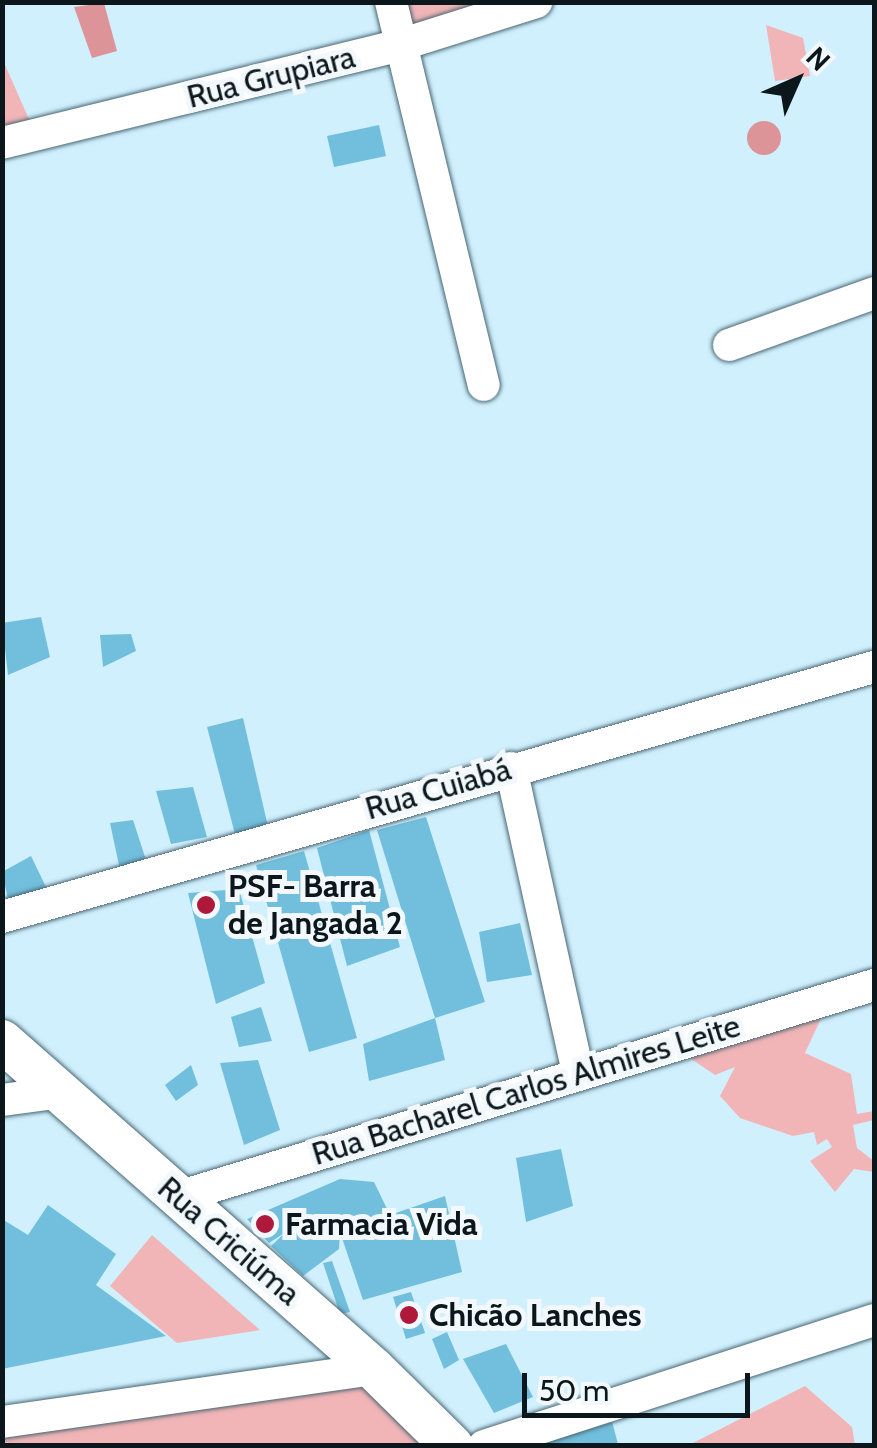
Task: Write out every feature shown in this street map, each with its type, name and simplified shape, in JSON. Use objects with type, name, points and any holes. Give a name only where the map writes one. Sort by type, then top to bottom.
[{"type":"main road","name":"Rua Criciúma","points":[[2,1041],[374,1369],[452,1446]]},
{"type":"street","points":[[391,2],[484,386]]},
{"type":"street","name":"Rua Grupiara","points":[[2,143],[400,45],[536,2]]},
{"type":"street","points":[[728,345],[874,292]]},
{"type":"street","name":"Rua Cuiabá","points":[[2,917],[874,667]]},
{"type":"street","points":[[511,768],[578,1073]]},
{"type":"street","name":"Rua Bacharel Carlos Almires Leite","points":[[178,1197],[874,986]]},
{"type":"street","points":[[2,1100],[61,1092]]},
{"type":"street","points":[[484,1446],[874,1320]]},
{"type":"street","points":[[2,1422],[374,1369]]},
{"type":"shaded area","points":[[405,2],[488,3],[410,29]]},
{"type":"shaded area","points":[[104,3],[117,51],[92,58],[74,7]]},
{"type":"shaded area","points":[[766,25],[803,38],[810,76],[775,81]]},
{"type":"shaded area","points":[[2,58],[32,126],[2,133]]},
{"type":"shaded area","points":[[764,121],[776,126],[781,138],[776,150],[764,155],[752,150],[747,138],[752,126]]},
{"type":"shaded area","points":[[824,1012],[805,1053],[851,1074],[857,1114],[874,1111],[874,1120],[853,1125],[857,1148],[874,1161],[874,1172],[854,1169],[835,1192],[810,1161],[832,1147],[827,1139],[817,1145],[814,1132],[793,1136],[740,1118],[720,1096],[735,1067],[715,1075],[681,1052]]},
{"type":"shaded area","points":[[152,1235],[260,1330],[177,1343],[110,1286]]},
{"type":"shaded area","points":[[348,1373],[427,1445],[3,1445],[2,1419]]},
{"type":"shaded area","points":[[805,1386],[852,1427],[855,1445],[689,1445]]},
{"type":"building","points":[[379,125],[386,156],[334,167],[327,136]]},
{"type":"building","points":[[41,617],[50,657],[8,675],[2,623]]},
{"type":"building","points":[[131,634],[136,651],[103,667],[100,635]]},
{"type":"building","points":[[243,718],[269,831],[236,838],[207,727]]},
{"type":"building","points":[[193,787],[207,837],[171,844],[156,791]]},
{"type":"building","points":[[426,817],[485,1002],[435,1018],[377,830]]},
{"type":"building","points":[[133,820],[147,863],[120,870],[110,823]]},
{"type":"building","points":[[369,830],[400,947],[347,966],[317,848]]},
{"type":"building","points":[[304,851],[357,1038],[309,1052],[256,865]]},
{"type":"building","points":[[31,856],[47,889],[10,908],[2,872]]},
{"type":"building","points":[[239,889],[265,983],[216,1004],[188,893]]},
{"type":"building","points":[[520,923],[532,975],[487,982],[479,932]]},
{"type":"building","points":[[261,1007],[272,1041],[239,1047],[231,1017]]},
{"type":"building","points":[[435,1018],[445,1060],[369,1081],[363,1044]]},
{"type":"building","points":[[258,1060],[280,1130],[244,1145],[220,1063]]},
{"type":"building","points":[[191,1065],[198,1085],[176,1101],[165,1085]]},
{"type":"building","points":[[561,1149],[573,1206],[526,1222],[516,1158]]},
{"type":"building","points":[[340,1179],[374,1182],[390,1215],[445,1196],[462,1272],[363,1300],[340,1232],[339,1249],[303,1276],[271,1246],[286,1232],[269,1243],[247,1219]]},
{"type":"building","points":[[48,1205],[116,1254],[96,1285],[166,1336],[2,1369],[2,1219],[28,1235]]},
{"type":"building","points":[[332,1261],[350,1312],[340,1314],[323,1263]]},
{"type":"building","name":"Chicão Lanches","points":[[411,1292],[425,1333],[406,1339],[393,1297]]},
{"type":"building","points":[[447,1332],[459,1360],[444,1369],[432,1339]]},
{"type":"building","points":[[506,1344],[533,1397],[494,1413],[463,1359]]},
{"type":"building","points":[[610,1414],[618,1444],[545,1446],[543,1428]]},
{"type":"place","name":"PSF- Barra de Jangada 2","points":[[206,905]]},
{"type":"place","name":"Farmacia Vida","points":[[265,1224]]},
{"type":"place","name":"Chicão Lanches","points":[[409,1315]]}]
